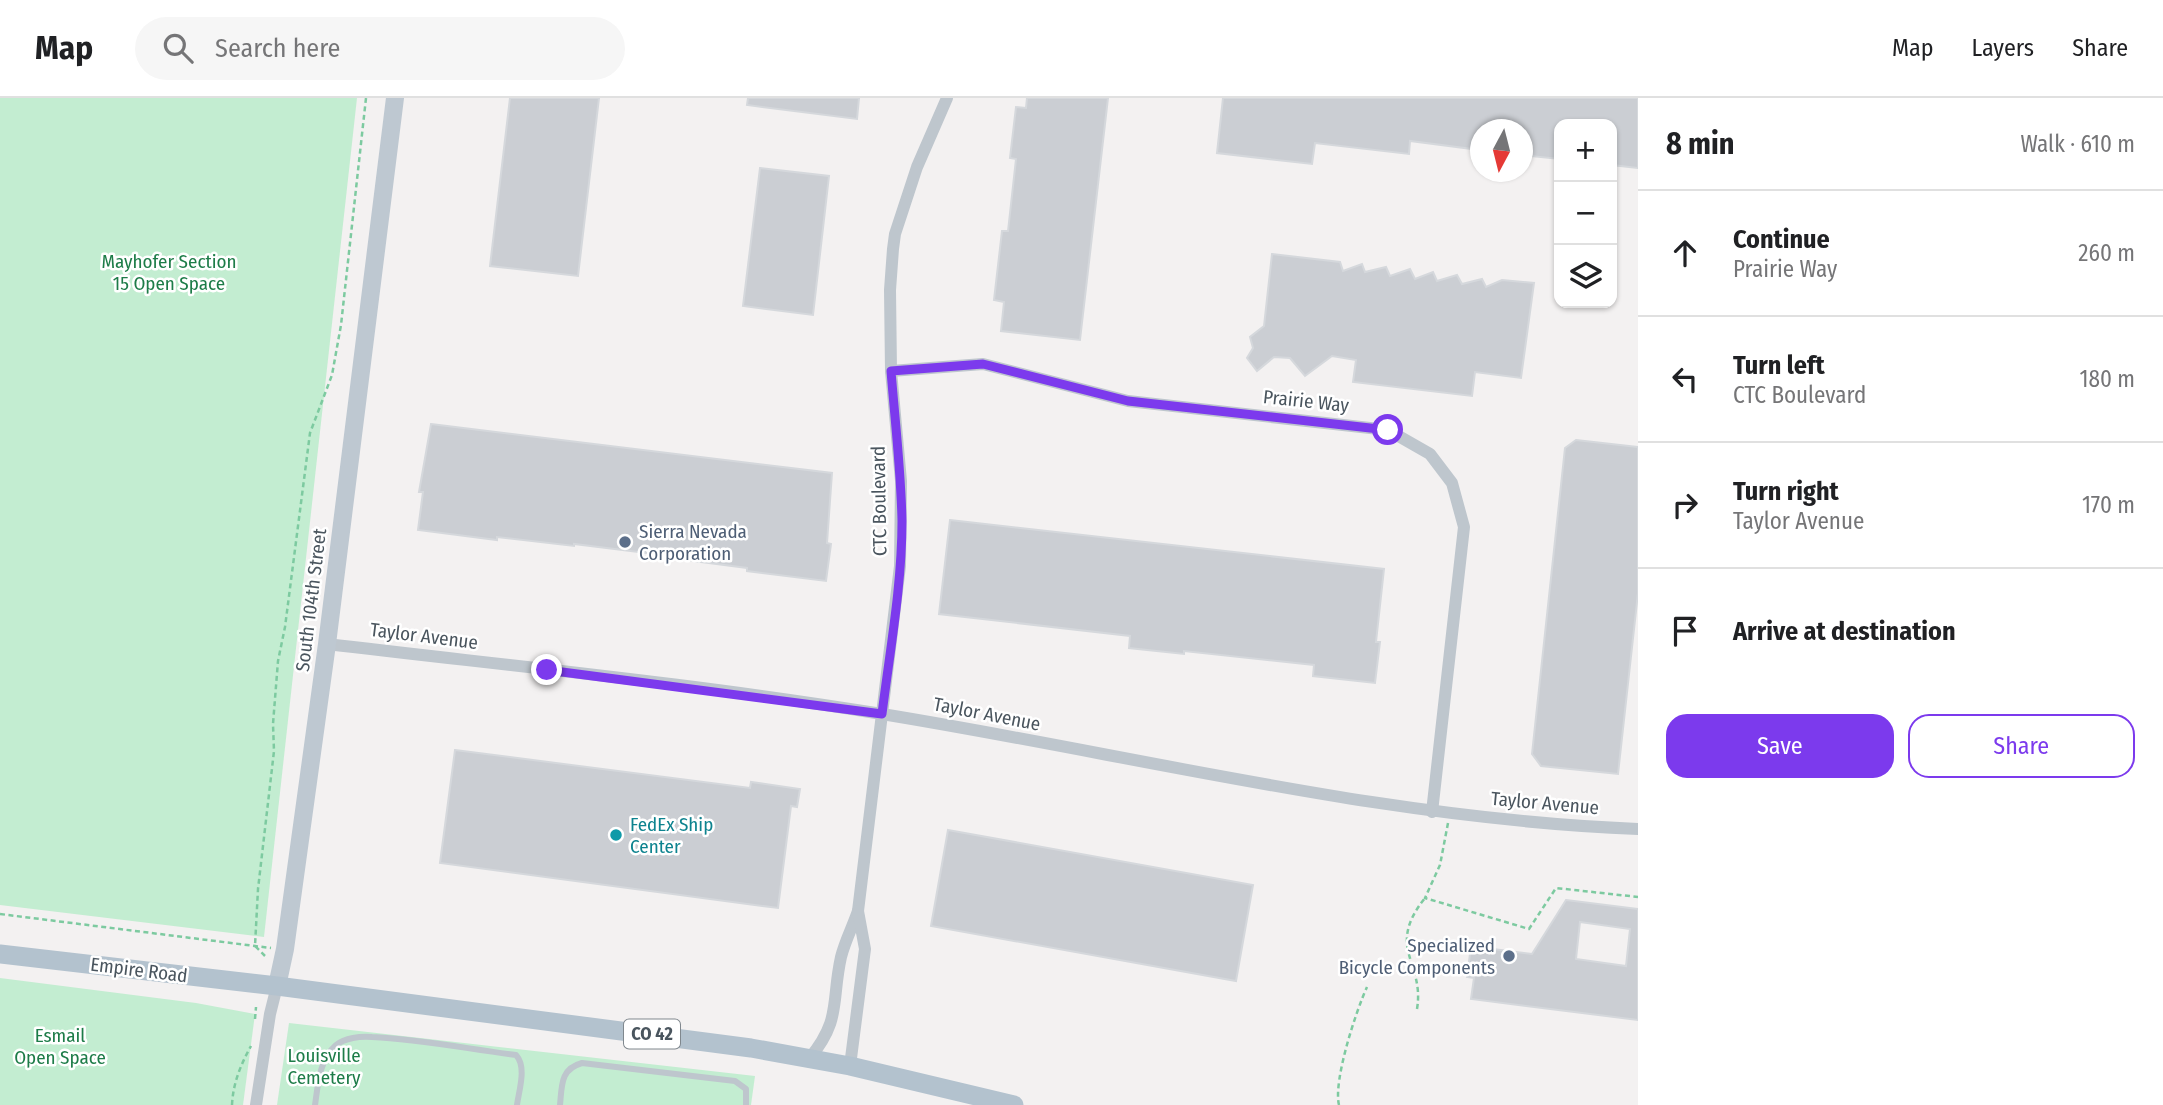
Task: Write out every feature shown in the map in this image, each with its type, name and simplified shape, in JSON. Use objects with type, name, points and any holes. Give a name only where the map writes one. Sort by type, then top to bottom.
[{"type":"main road","name":"Empire Road","points":[[0,954],[277,986]]},
{"type":"main road","name":"CO 42","points":[[277,986],[648,1033],[850,1066],[1014,1105]]},
{"type":"street","name":"South 104th Street","points":[[256,1105],[270,1014],[285,949],[327,644],[395,98]]},
{"type":"street","name":"CTC Boulevard","points":[[809,1059],[821,1045],[834,1020],[841,956],[858,911],[900,566],[900,463],[891,371],[890,290],[895,234],[917,167],[947,98]]},
{"type":"street","name":"Prairie Way","points":[[891,371],[983,364],[1128,401],[1388,430],[1430,454],[1452,483],[1464,527],[1432,812]]},
{"type":"street","name":"Taylor Avenue","points":[[327,644],[882,714],[1322,796],[1432,812],[1638,830]]},
{"type":"street","name":"CTC Boulevard","points":[[850,1066],[865,949],[858,911]]},
{"type":"lane","points":[[315,1105],[320,1073],[335,1046],[344,1040],[371,1037],[516,1055],[521,1060],[522,1068],[517,1105]]},
{"type":"lane","points":[[560,1105],[564,1075],[575,1065],[582,1063],[735,1081],[746,1089],[746,1105]]},
{"type":"path","points":[[265,956],[255,946],[258,889],[274,751],[273,724],[278,661],[285,627],[310,433],[331,375],[339,337],[366,98]]},
{"type":"path","points":[[1417,1009],[1420,989],[1408,956],[1408,924],[1425,898],[1440,865],[1450,813]]},
{"type":"path","points":[[1425,898],[1529,929],[1556,888],[1638,897]]},
{"type":"path","points":[[0,914],[285,949]]},
{"type":"path","points":[[1339,1105],[1337,1096],[1342,1062],[1358,1007],[1367,987]]},
{"type":"path","points":[[255,1026],[256,1007]]},
{"type":"path","points":[[232,1105],[233,1090],[253,1041]]},
{"type":"green space","name":"Mayhofer Section 15 Open Space","points":[[0,98],[357,98],[264,937],[0,905]]},
{"type":"green space","name":"Esmail Open Space","points":[[0,978],[196,1003],[255,1014],[243,1105],[0,1105]]},
{"type":"green space","name":"Louisville Cemetery","points":[[289,1023],[755,1076],[751,1105],[277,1105]]},
{"type":"building","points":[[510,98],[599,98],[578,276],[490,266]]},
{"type":"building","points":[[748,98],[859,98],[857,119],[747,105]]},
{"type":"building","points":[[1027,98],[1108,98],[1080,340],[1001,331],[1004,302],[994,300],[1002,231],[1008,231],[1016,159],[1010,158],[1016,107],[1026,108]]},
{"type":"building","points":[[1223,98],[1638,98],[1638,168],[1617,166],[1617,119],[1554,119],[1554,158],[1533,156],[1533,119],[1470,119],[1470,149],[1410,141],[1409,154],[1315,143],[1312,164],[1217,153]]},
{"type":"building","points":[[760,168],[829,176],[813,315],[743,306]]},
{"type":"building","points":[[1272,254],[1340,262],[1343,271],[1362,264],[1365,272],[1386,267],[1390,276],[1410,269],[1415,279],[1433,272],[1437,281],[1457,275],[1462,284],[1482,279],[1486,287],[1502,280],[1534,283],[1521,378],[1475,372],[1472,396],[1353,382],[1356,360],[1332,356],[1305,376],[1290,358],[1274,357],[1257,371],[1247,358],[1253,348],[1250,337],[1264,326]]},
{"type":"building","points":[[431,424],[832,473],[827,543],[831,544],[826,581],[747,571],[747,568],[670,558],[671,556],[418,530],[423,492],[419,492]]},
{"type":"building","points":[[1576,440],[1638,447],[1638,593],[1618,774],[1541,766],[1532,754],[1565,448]]},
{"type":"building","points":[[950,520],[1384,569],[1376,642],[1380,642],[1375,683],[1313,676],[1314,665],[1129,648],[1130,636],[939,614]]},
{"type":"building","name":"FedEx Ship Center","points":[[455,750],[750,788],[751,782],[800,789],[797,807],[791,806],[778,908],[440,863]]},
{"type":"building","points":[[948,830],[1253,885],[1236,981],[931,926]]},
{"type":"building","name":"Specialized Bicycle Components","points":[[1566,900],[1638,909],[1638,1020],[1471,999],[1474,978],[1467,977],[1471,946],[1532,954]],"holes":[[[1580,922],[1630,929],[1626,966],[1576,959]]]},
{"type":"place","name":"Sierra Nevada Corporation","points":[[625,542]]},
{"type":"place","name":"FedEx Ship Center","points":[[616,835]]},
{"type":"place","name":"Specialized Bicycle Components","points":[[1509,956]]},
{"type":"route","points":[[547,670],[882,714],[900,566],[902,523],[900,463],[891,371],[983,364],[1128,401],[1388,430]]}]
